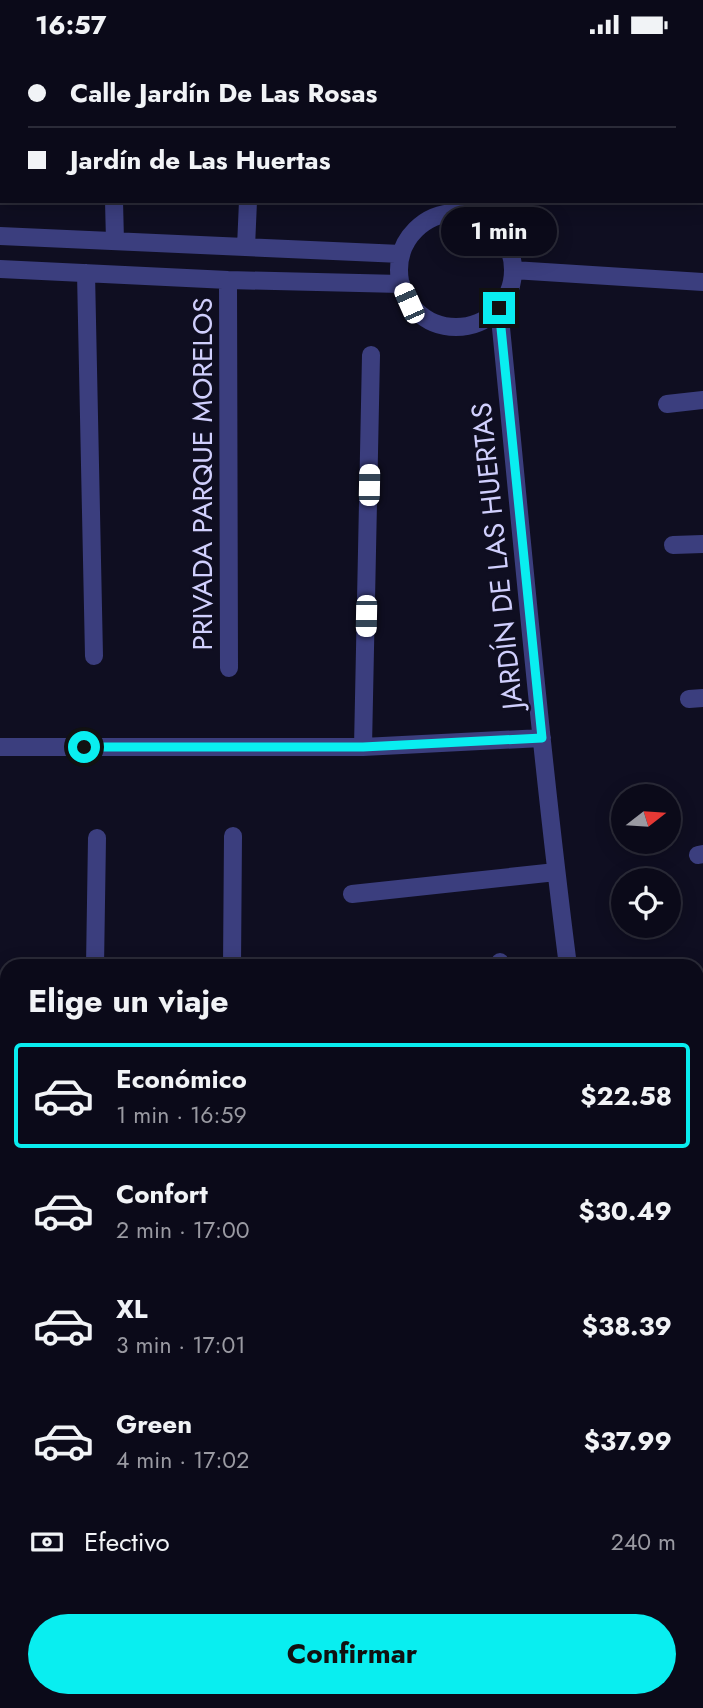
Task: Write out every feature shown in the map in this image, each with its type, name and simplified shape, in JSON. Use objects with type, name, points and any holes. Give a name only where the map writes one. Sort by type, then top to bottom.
[{"type":"street","points":[[114,203],[114,241]]},
{"type":"street","points":[[246,247],[248,203]]},
{"type":"street","points":[[497,203],[499,232]]},
{"type":"street","points":[[464,214],[483,220],[499,232],[509,250],[513,270],[510,290],[499,308],[483,321],[463,327],[443,326],[424,317],[409,303],[401,284],[401,254],[410,236],[425,222],[444,215],[464,214]]},
{"type":"street","points":[[0,236],[401,254]]},
{"type":"street","points":[[0,269],[228,280],[401,284]]},
{"type":"street","points":[[513,270],[703,282]]},
{"type":"street","points":[[86,273],[94,656]]},
{"type":"street","name":"PRIVADA PARQUE MORELOS","points":[[228,280],[229,669]]},
{"type":"street","name":"JARDÍN DE LAS HUERTAS","points":[[499,308],[567,959]]},
{"type":"street","points":[[363,747],[372,355]]},
{"type":"street","points":[[667,404],[703,400]]},
{"type":"street","points":[[673,545],[703,544]]},
{"type":"street","points":[[0,747],[363,747],[542,738]]},
{"type":"street","points":[[232,959],[233,836]]},
{"type":"street","points":[[95,959],[97,838]]},
{"type":"street","points":[[352,894],[556,872]]},
{"type":"route","points":[[84,747],[363,747],[542,738],[499,308]]}]
